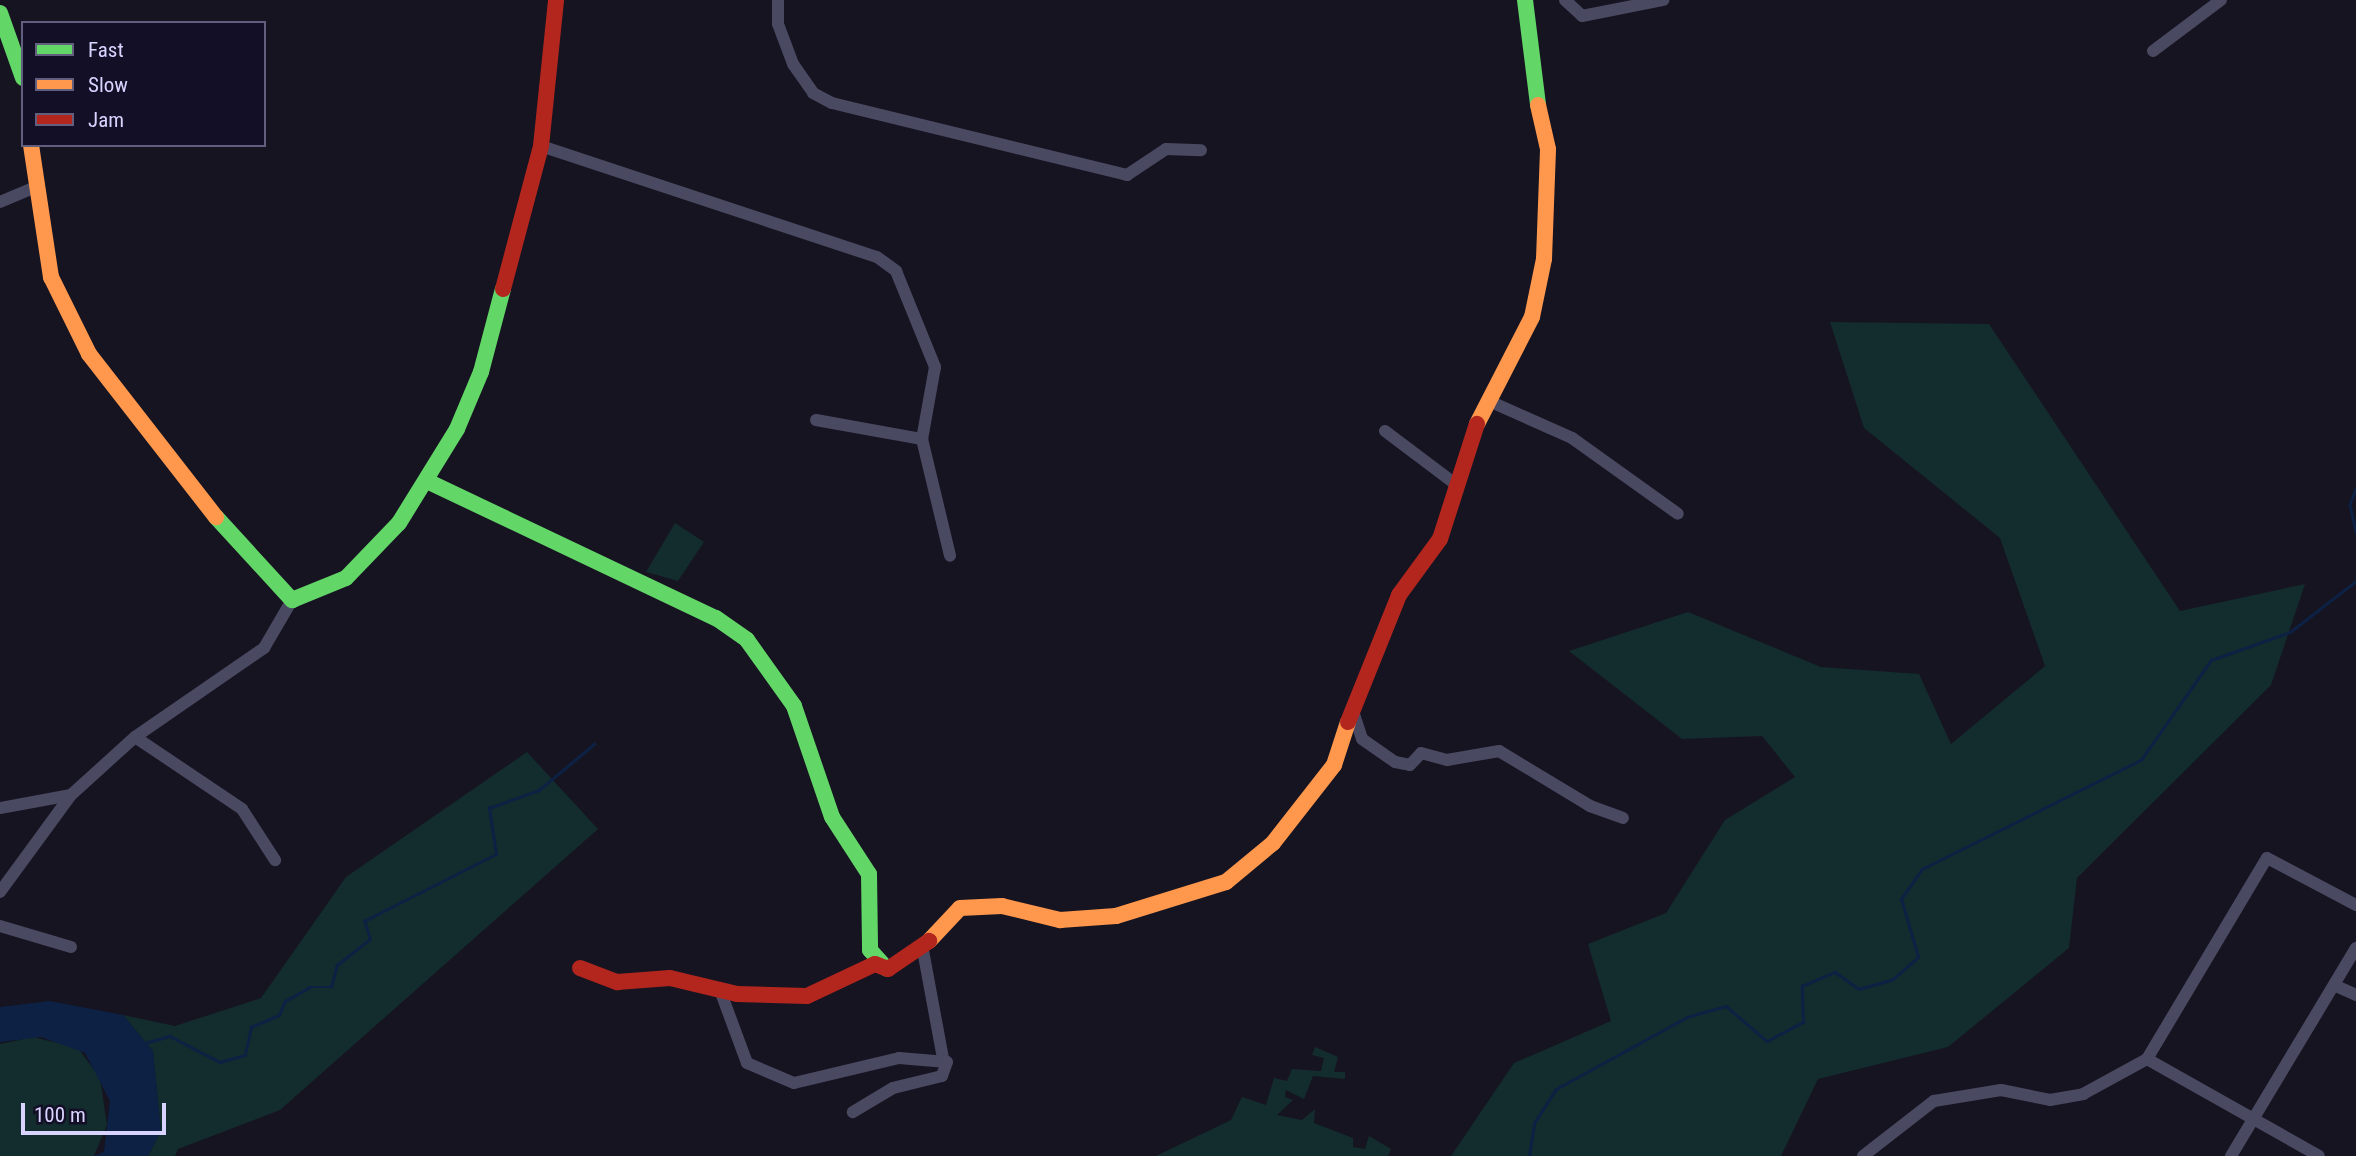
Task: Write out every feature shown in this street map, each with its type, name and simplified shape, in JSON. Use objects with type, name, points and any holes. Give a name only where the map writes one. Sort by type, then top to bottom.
[{"type":"street","points":[[0,891],[71,795],[135,737],[264,648],[292,600],[346,578],[429,482],[481,372],[541,146],[556,0]]},
{"type":"street","points":[[778,0],[778,24],[793,64],[813,93],[832,103],[1127,175],[1166,149],[1201,150]]},
{"type":"street","points":[[1565,0],[1582,16],[1662,0]]},
{"type":"street","points":[[2153,51],[2221,0]]},
{"type":"street","points":[[888,969],[922,945],[954,911],[972,905],[1090,919],[1146,910],[1226,882],[1273,843],[1330,771],[1352,704],[1399,595],[1440,539],[1454,483],[1489,401],[1532,317],[1544,259],[1548,149],[1526,2]]},
{"type":"street","points":[[0,13],[21,72]]},
{"type":"street","points":[[541,146],[859,250],[896,271],[935,367],[922,439],[950,556]]},
{"type":"street","points":[[31,147],[35,187],[51,276],[89,354],[196,495],[292,600]]},
{"type":"street","points":[[0,202],[35,187]]},
{"type":"street","points":[[1489,401],[1572,438],[1678,514]]},
{"type":"street","points":[[816,420],[922,439]]},
{"type":"street","points":[[1385,431],[1454,483]]},
{"type":"street","points":[[429,482],[716,618],[747,640],[793,706],[822,794],[869,874],[870,950],[888,969]]},
{"type":"street","points":[[1352,704],[1362,739],[1395,762],[1410,765],[1421,752],[1447,760],[1499,751],[1550,785],[1623,818]]},
{"type":"street","points":[[135,737],[242,809],[275,860]]},
{"type":"street","points":[[0,808],[71,795]]},
{"type":"street","points":[[1863,1156],[1934,1101],[2001,1090],[2050,1100],[2083,1094],[2147,1059],[2267,858],[2274,856],[2356,905]]},
{"type":"street","points":[[0,926],[71,947]]},
{"type":"street","points":[[853,1112],[893,1088],[942,1076],[943,1058],[922,945]]},
{"type":"street","points":[[2231,1156],[2336,986],[2356,948]]},
{"type":"street","points":[[580,968],[617,982],[670,978],[720,990],[807,996],[875,964],[888,969]]},
{"type":"street","points":[[2336,986],[2356,995]]},
{"type":"street","points":[[720,990],[747,1063],[794,1083],[882,1060],[922,1064],[943,1058]]},
{"type":"street","points":[[2147,1059],[2319,1156]]},
{"type":"green space","points":[[1830,322],[1989,324],[2180,611],[2305,584],[2271,685],[2077,878],[2069,948],[1948,1047],[1818,1079],[1781,1156],[1451,1156],[1514,1063],[1611,1021],[1588,944],[1666,913],[1725,820],[1795,777],[1762,736],[1682,739],[1569,651],[1688,612],[1821,667],[1919,674],[1951,744],[2045,666],[2000,538],[1864,428]]},
{"type":"green space","points":[[675,523],[704,542],[678,581],[646,572]]},
{"type":"green space","points":[[527,752],[598,829],[280,1110],[178,1149],[175,1156],[148,1156],[161,1131],[153,1051],[123,1015],[175,1026],[261,998],[346,877]]},
{"type":"green space","points":[[33,1037],[78,1048],[100,1078],[107,1125],[94,1156],[0,1156],[0,1044]]},
{"type":"green space","points":[[1315,1047],[1338,1057],[1334,1072],[1345,1072],[1345,1079],[1313,1076],[1304,1099],[1286,1090],[1285,1097],[1293,1100],[1277,1115],[1302,1120],[1315,1109],[1314,1123],[1353,1138],[1353,1147],[1365,1149],[1369,1136],[1391,1149],[1388,1156],[1156,1156],[1231,1120],[1242,1097],[1266,1105],[1274,1078],[1287,1081],[1292,1069],[1321,1071],[1324,1058],[1312,1055]]},
{"type":"water","points":[[50,1001],[123,1015],[153,1051],[161,1131],[148,1156],[93,1156],[104,1152],[110,1101],[85,1053],[41,1037],[0,1042],[0,1007]]},
{"type":"waterway","points":[[2356,489],[2350,505],[2356,532]]},
{"type":"waterway","points":[[1529,1156],[1534,1123],[1556,1089],[1687,1017],[1726,1006],[1767,1041],[1803,1022],[1802,986],[1835,972],[1859,989],[1893,979],[1918,957],[1901,899],[1922,869],[2141,760],[2211,660],[2290,632],[2356,581]]},
{"type":"waterway","points":[[145,1043],[170,1036],[220,1062],[245,1055],[251,1027],[279,1015],[285,1001],[310,987],[331,987],[337,965],[370,939],[364,921],[496,854],[489,808],[539,790],[594,744]]},
{"type":"traffic: fast","points":[[1525,0],[1538,105]]},
{"type":"traffic: fast","points":[[0,13],[21,72]]},
{"type":"traffic: fast","points":[[216,517],[292,600],[346,578],[399,523],[457,429],[481,372],[503,289]]},
{"type":"traffic: fast","points":[[429,482],[716,618],[747,640],[794,706],[832,817],[869,874],[870,950],[887,969]]},
{"type":"traffic: slow","points":[[1477,424],[1532,317],[1544,259],[1548,149],[1538,105]]},
{"type":"traffic: slow","points":[[31,147],[51,277],[89,354],[216,517]]},
{"type":"traffic: slow","points":[[929,941],[960,908],[1002,906],[1060,920],[1116,916],[1226,882],[1273,843],[1334,765],[1348,722]]},
{"type":"traffic: jam","points":[[503,289],[541,146],[556,0]]},
{"type":"traffic: jam","points":[[1348,722],[1399,595],[1440,539],[1477,424]]},
{"type":"traffic: jam","points":[[580,968],[617,982],[670,978],[737,994],[807,996],[875,964],[888,969],[929,941]]}]
